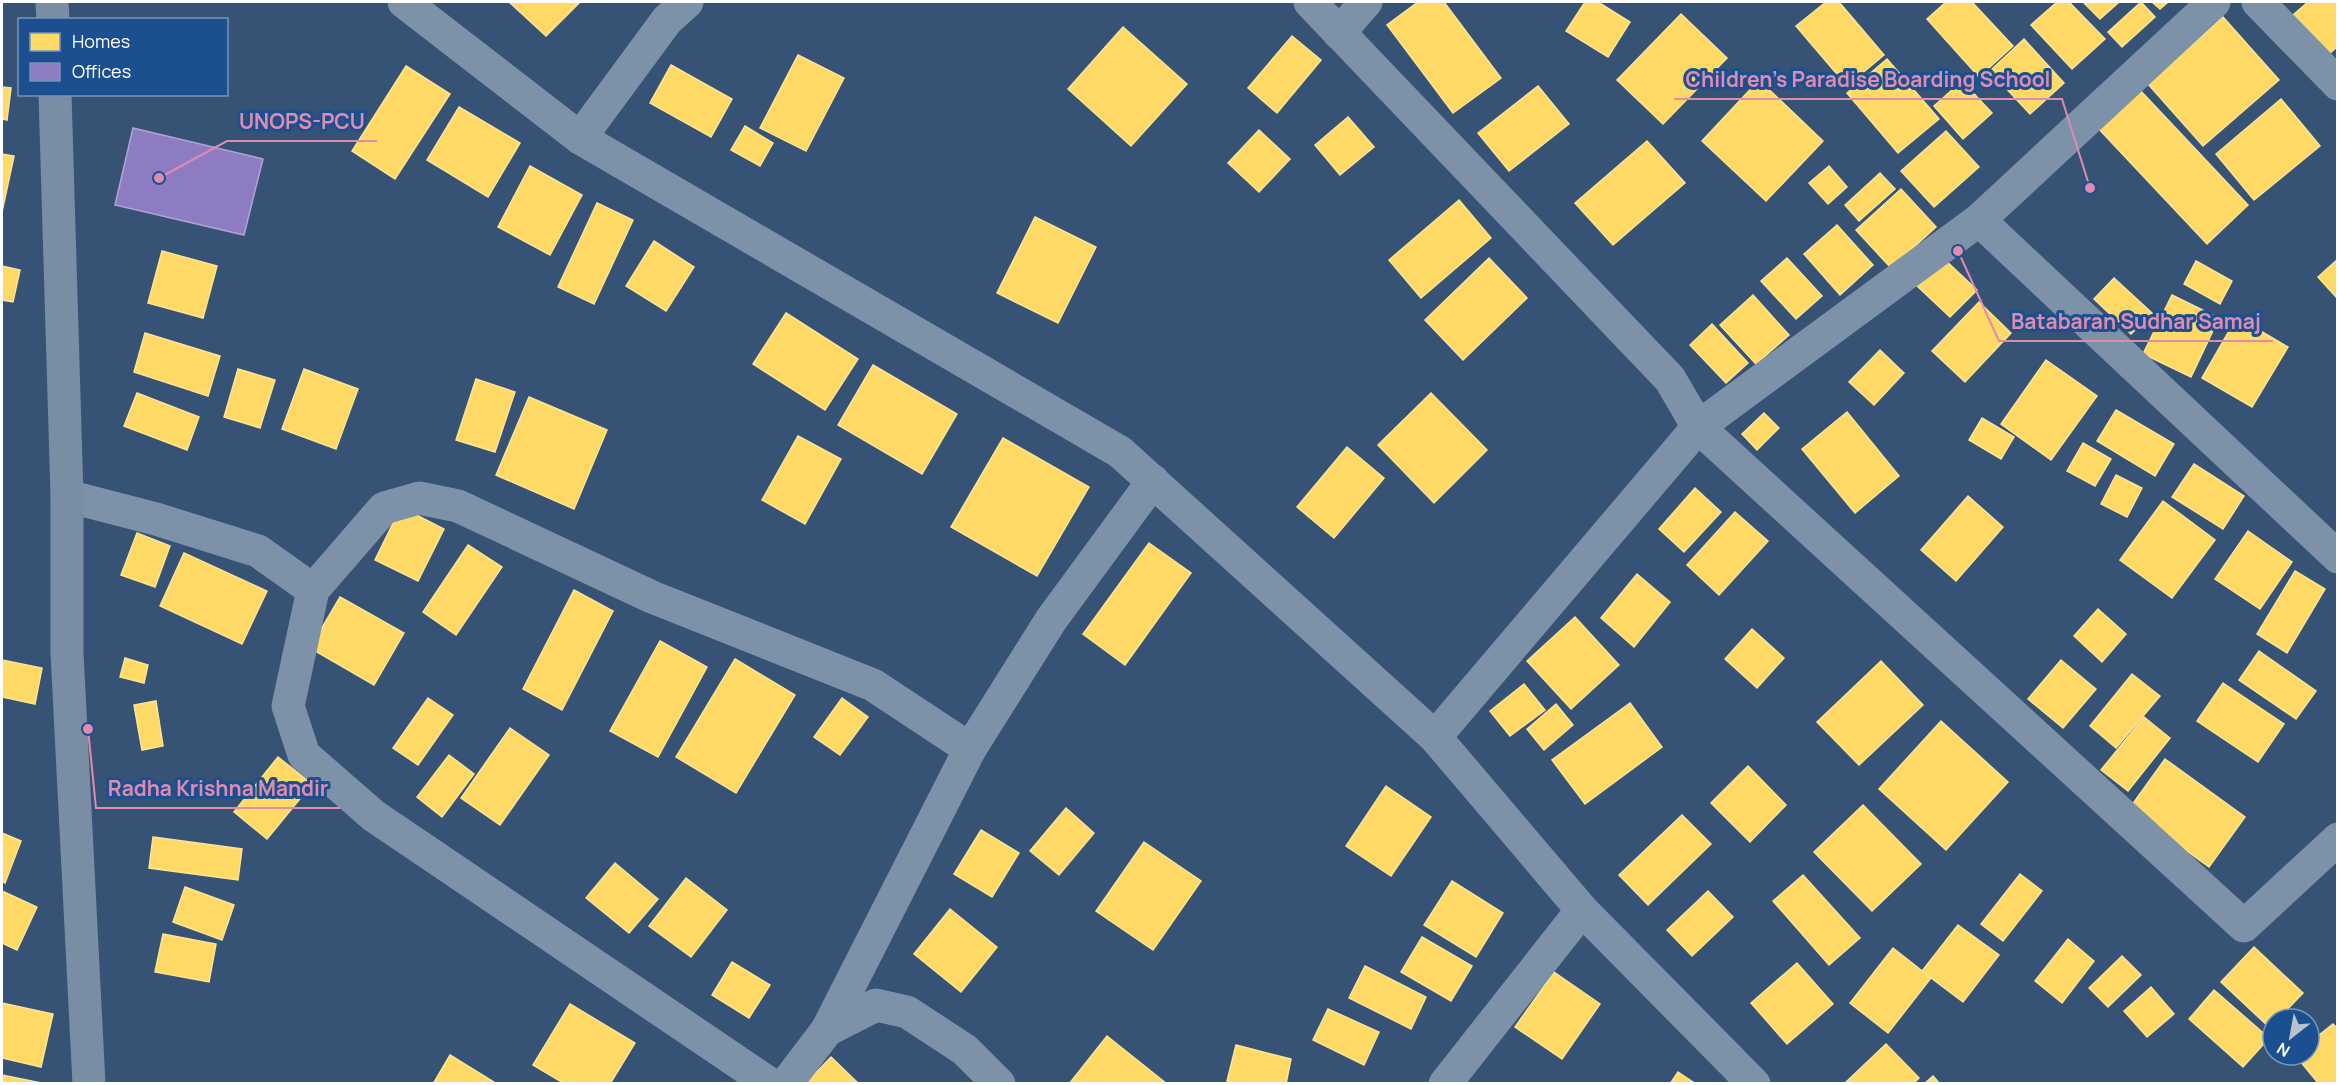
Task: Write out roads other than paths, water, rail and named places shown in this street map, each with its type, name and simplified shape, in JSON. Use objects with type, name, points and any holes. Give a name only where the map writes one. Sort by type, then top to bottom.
[{"type":"street","points":[[52,2],[53,18]]},
{"type":"street","points":[[404,2],[580,138],[1120,452],[1435,737],[1582,910],[1754,1083]]},
{"type":"street","points":[[580,138],[667,20],[687,2]]},
{"type":"street","points":[[1310,2],[1670,379],[1698,427],[2244,926],[2337,839]]},
{"type":"street","points":[[1339,33],[1366,2]]},
{"type":"street","points":[[1435,737],[1698,427],[1979,220],[2214,2]]},
{"type":"street","points":[[2258,2],[2337,84]]},
{"type":"street","points":[[55,96],[68,496],[67,653],[89,1083]]},
{"type":"street","points":[[1979,220],[2337,556]]},
{"type":"street","points":[[786,1083],[827,1030],[970,749],[1051,620],[1153,481]]},
{"type":"street","points":[[68,496],[156,519],[258,551],[313,590]]},
{"type":"street","points":[[770,1083],[374,816],[304,755],[288,706],[313,590],[384,508],[419,498],[458,506],[652,597],[873,685],[970,749]]},
{"type":"street","points":[[1445,1083],[1582,910]]},
{"type":"street","points":[[827,1030],[876,1005],[907,1012],[965,1050],[999,1083]]},
{"type":"place","name":"UNOPS-PCU","points":[[159,178]]},
{"type":"place","name":"Children's Paradise Boarding School","points":[[2090,188]]},
{"type":"place","name":"Batabaran Sudhar Samaj","points":[[1958,251]]},
{"type":"place","name":"Radha Krishna Mandir","points":[[88,729]]}]
